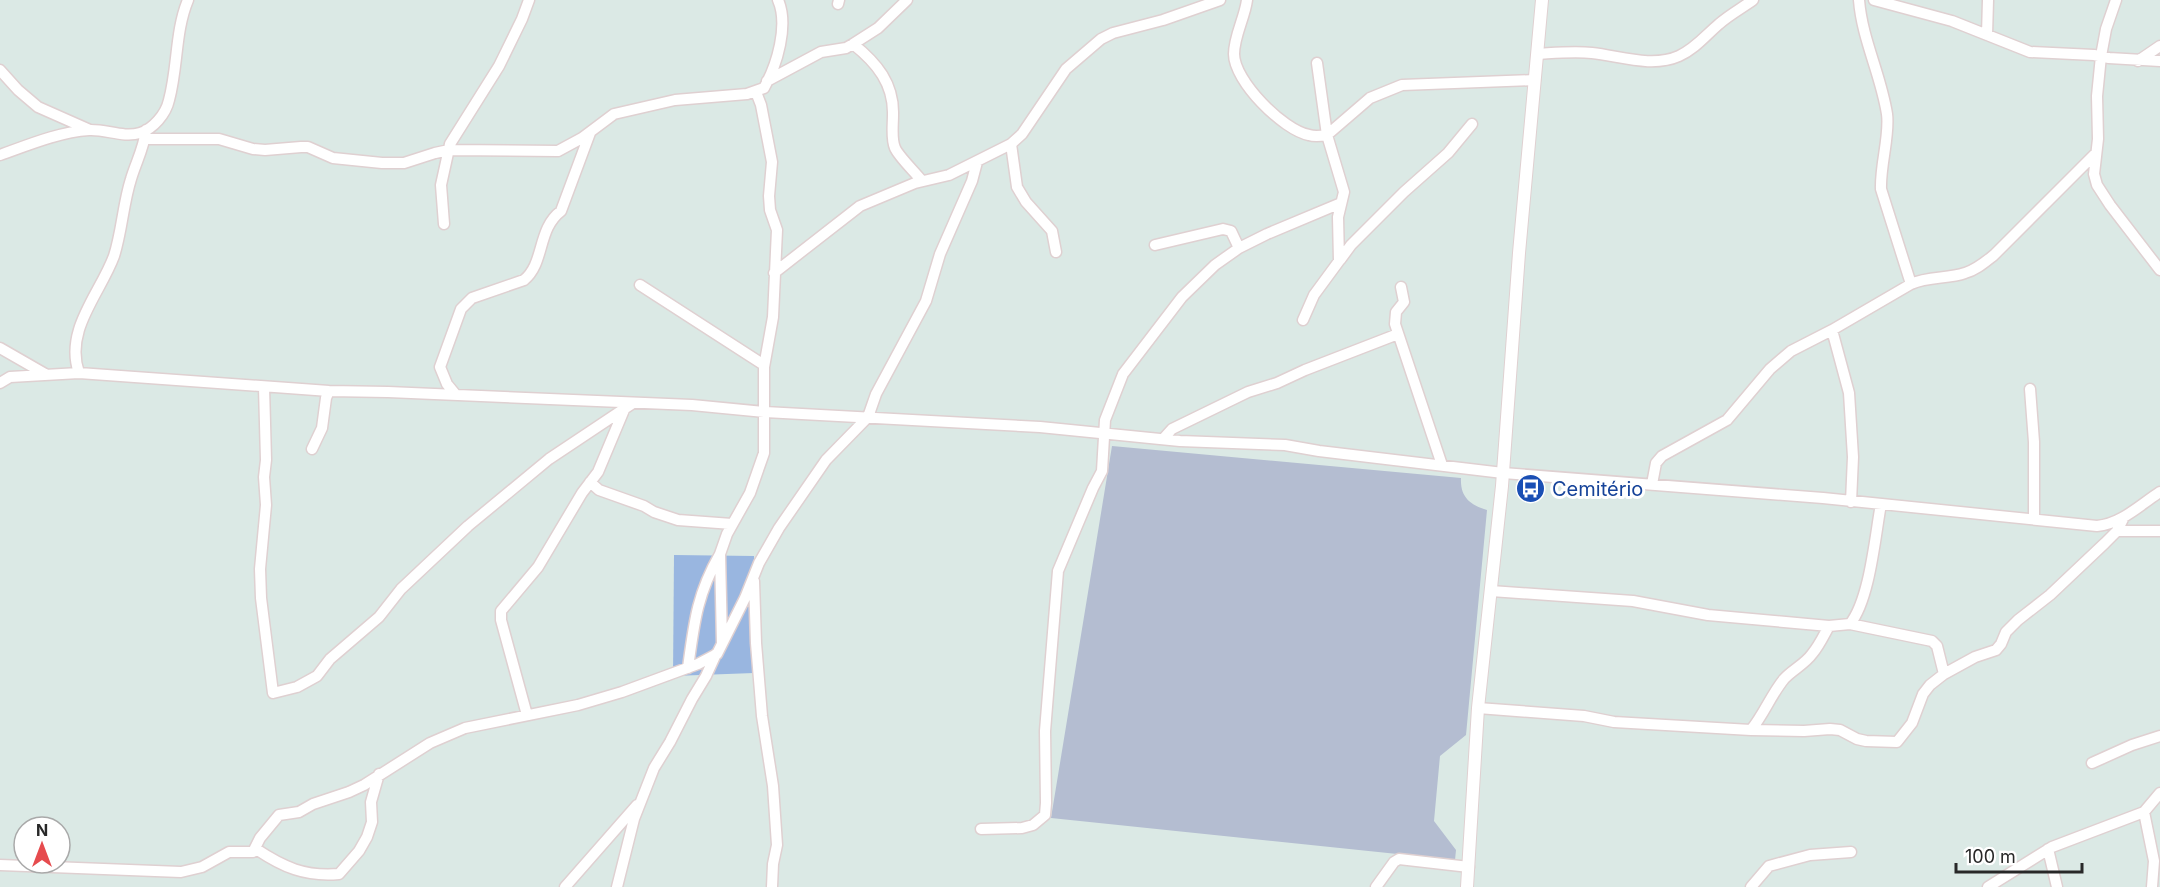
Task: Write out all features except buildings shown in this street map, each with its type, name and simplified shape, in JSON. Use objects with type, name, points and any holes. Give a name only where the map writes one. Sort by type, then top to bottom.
[{"type":"street","points":[[79,373],[75,347],[82,321],[113,257],[131,179],[146,135],[169,102],[179,33],[188,0]]},
{"type":"street","points":[[444,224],[441,185],[450,144],[499,66],[529,0]]},
{"type":"street","points":[[0,70],[38,107],[91,130],[131,135],[219,139],[253,149],[265,150],[308,147],[333,158],[382,163],[404,163],[449,150],[558,151],[591,132],[614,114],[675,100],[756,92],[764,88],[776,57],[781,32],[782,12],[778,0]]},
{"type":"street","points":[[767,81],[821,52],[846,48],[853,44],[878,28],[907,0]]},
{"type":"street","points":[[774,273],[860,206],[922,182],[949,175],[1011,144],[1022,134],[1066,69],[1101,39],[1113,33],[1163,20],[1220,0]]},
{"type":"street","points":[[1247,0],[1234,53],[1237,69],[1253,93],[1289,125],[1309,135],[1327,135],[1370,98],[1402,85],[1535,80]]},
{"type":"street","points":[[1467,887],[1478,708],[1503,473],[1519,253],[1542,0]]},
{"type":"street","points":[[1537,54],[1592,53],[1624,59],[1648,60],[1677,58],[1688,52],[1721,22],[1753,0]]},
{"type":"street","points":[[1859,0],[1860,16],[1884,98],[1887,117],[1880,175],[1881,189],[1911,284]]},
{"type":"street","points":[[1874,0],[1952,21],[2030,52],[2160,61]]},
{"type":"street","points":[[1987,35],[1988,0]]},
{"type":"street","points":[[2116,0],[2106,29],[2101,56],[2097,96],[2098,139],[2094,174],[2097,185],[2160,270]]},
{"type":"street","points":[[853,44],[867,56],[890,88],[893,96],[895,148],[922,182]]},
{"type":"street","points":[[2138,61],[2160,46]]},
{"type":"street","points":[[1317,63],[1327,135],[1344,192],[1338,217],[1339,261]]},
{"type":"street","points":[[688,668],[697,606],[732,524],[750,494],[764,453],[764,365],[773,317],[777,230],[770,210],[772,162],[761,105],[756,92]]},
{"type":"street","points":[[1303,320],[1314,294],[1351,245],[1404,192],[1448,153],[1472,124]]},
{"type":"street","points":[[0,155],[58,136],[91,130]]},
{"type":"street","points":[[456,395],[447,384],[440,367],[461,309],[472,298],[524,280],[531,274],[536,265],[543,236],[555,215],[561,211],[591,132]]},
{"type":"street","points":[[1011,144],[1017,187],[1026,202],[1052,231],[1056,252]]},
{"type":"street","points":[[1652,484],[1656,463],[1662,456],[1726,420],[1778,360],[1919,280],[1964,274],[1978,267],[1994,255],[2096,153]]},
{"type":"street","points":[[617,887],[634,819],[654,768],[727,637],[771,541],[826,460],[868,417],[876,394],[926,301],[940,254],[972,181],[977,162]]},
{"type":"street","points":[[981,830],[1022,828],[1033,825],[1045,815],[1045,731],[1058,572],[1102,471],[1105,420],[1119,383],[1144,346],[1198,279],[1239,248],[1315,212],[1341,203]]},
{"type":"street","points":[[1155,245],[1223,229],[1231,231],[1239,248]]},
{"type":"street","points":[[639,285],[764,365]]},
{"type":"street","points":[[1401,287],[1404,302],[1396,312],[1395,318],[1398,334],[1412,370],[1442,465]]},
{"type":"street","points":[[1832,330],[1849,393],[1853,457],[1851,502]]},
{"type":"street","points":[[1162,439],[1172,429],[1248,392],[1277,383],[1398,334]]},
{"type":"street","points":[[0,348],[46,375]]},
{"type":"street","points":[[0,383],[10,377],[79,373],[329,391],[692,405],[765,412],[1103,432],[1162,439],[1285,445],[1503,473],[1881,504],[2097,526],[2108,525],[2124,517],[2160,492]]},
{"type":"street","points":[[441,394],[447,384]]},
{"type":"street","points":[[264,387],[266,505],[260,569],[261,597],[273,693],[297,687],[317,676],[330,659],[379,617],[401,589],[468,526],[549,459],[633,403]]},
{"type":"street","points":[[2030,389],[2034,442],[2034,518]]},
{"type":"street","points":[[312,449],[322,428],[329,391]]},
{"type":"street","points":[[527,715],[501,620],[501,611],[538,567],[598,472],[624,411]]},
{"type":"street","points":[[590,482],[599,490],[678,520],[732,524]]},
{"type":"street","points":[[1850,624],[1858,614],[1867,584],[1881,504]]},
{"type":"street","points":[[1478,708],[1584,716],[1614,722],[1751,730],[1830,729],[1840,730],[1866,741],[1898,742],[1912,723],[1923,694],[1930,684],[1975,657],[1996,650],[2006,632],[2050,595],[2117,531],[2124,517]]},
{"type":"street","points":[[2117,531],[2160,531]]},
{"type":"street","points":[[719,648],[720,554]]},
{"type":"street","points":[[754,577],[762,716],[773,786],[777,845],[772,887]]},
{"type":"street","points":[[1491,591],[1633,601],[1708,615],[1829,626],[1850,624],[1932,641],[1937,646],[1944,674]]},
{"type":"street","points":[[1751,730],[1764,713],[1779,686],[1791,672],[1812,655],[1829,626]]},
{"type":"street","points":[[0,865],[181,872],[202,867],[229,852],[253,852],[260,838],[279,815],[299,812],[313,804],[349,792],[430,743],[465,728],[578,705],[622,692],[688,668],[719,648]]},
{"type":"street","points":[[2092,763],[2132,745],[2160,736]]},
{"type":"street","points":[[256,849],[278,864],[294,870],[314,874],[339,874],[367,837],[372,822],[371,802],[379,774]]},
{"type":"street","points":[[1988,887],[2048,849],[2087,832],[2134,818],[2144,812],[2160,793]]},
{"type":"street","points":[[565,887],[643,798]]},
{"type":"street","points":[[2144,812],[2154,861],[2152,887]]},
{"type":"street","points":[[2048,849],[2057,887]]},
{"type":"street","points":[[1751,887],[1769,866],[1810,855],[1851,852]]},
{"type":"street","points":[[1376,887],[1394,862],[1399,859],[1469,867]]},
{"type":"street","points":[[333,874],[335,887]]},
{"type":"shaded area","points":[[1112,446],[1461,478],[1462,490],[1467,499],[1487,510],[1466,735],[1440,756],[1434,821],[1456,850],[1455,860],[1051,818]]},
{"type":"shaded area","points":[[674,555],[754,556],[754,673],[673,676]]},
{"type":"place","name":"Cemitério","points":[[1531,489]]}]
